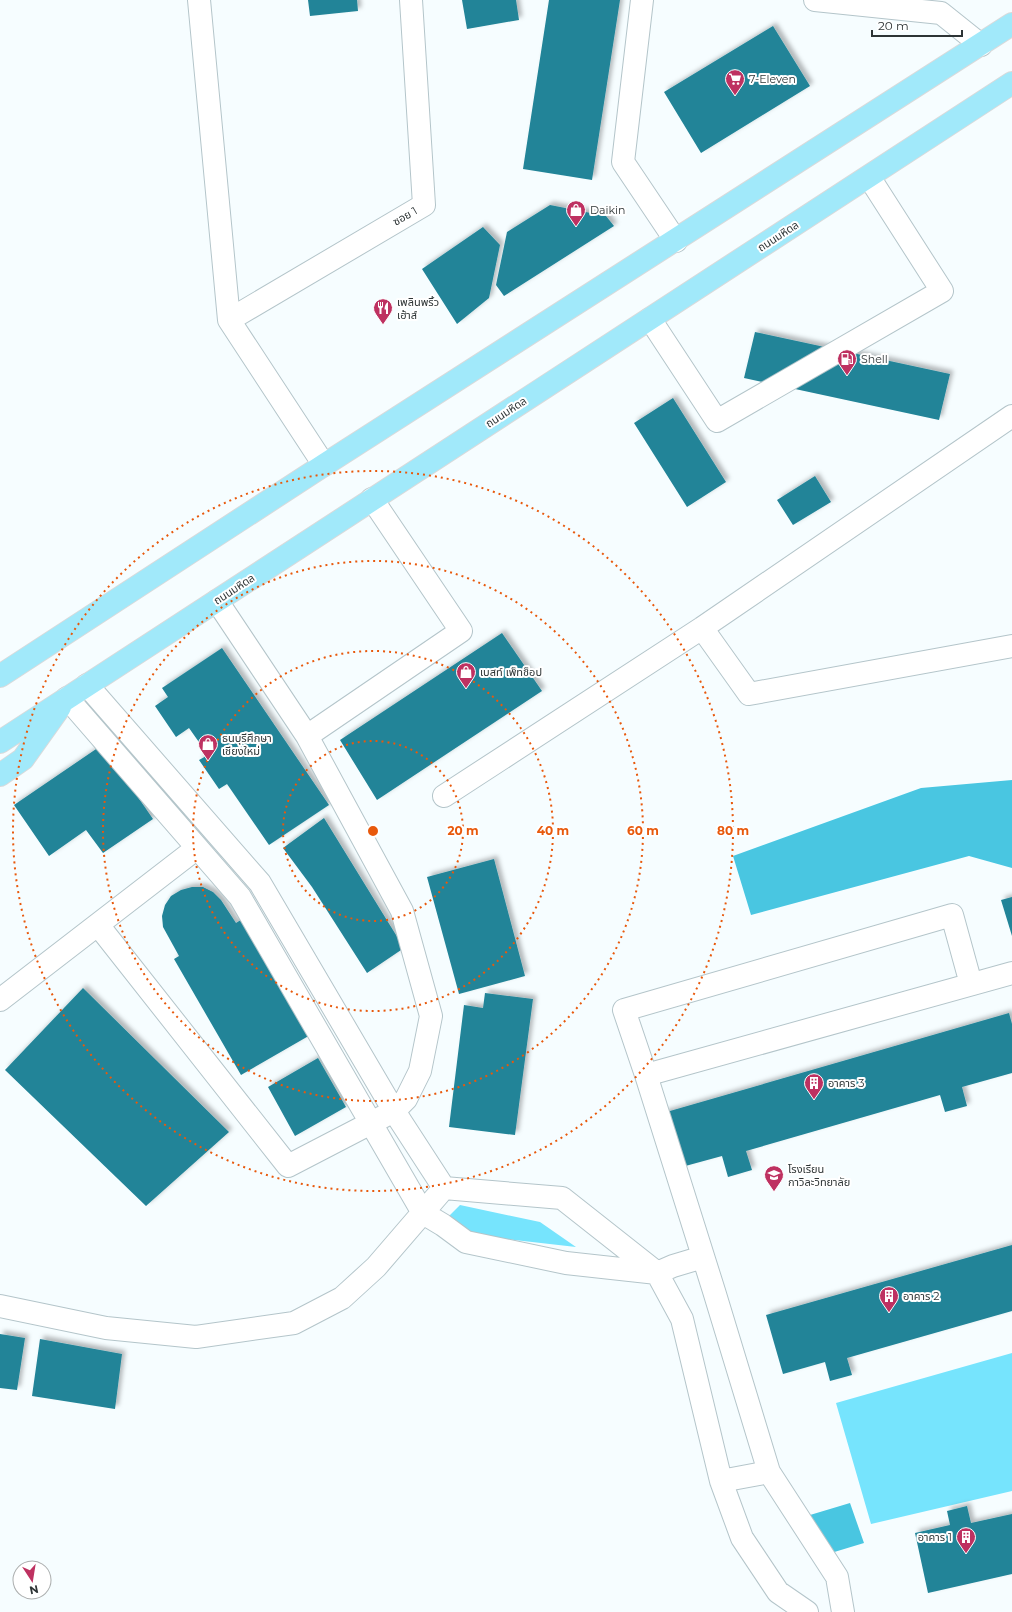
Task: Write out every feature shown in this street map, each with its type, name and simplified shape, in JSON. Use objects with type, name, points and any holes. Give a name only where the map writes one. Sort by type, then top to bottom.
[{"type":"main road","points":[[0,676],[1012,24]]},
{"type":"main road","name":"ถนนมหิดล","points":[[0,742],[1012,83]]},
{"type":"main road","points":[[0,775],[24,759],[67,698]]},
{"type":"street","points":[[199,0],[229,320],[324,466]]},
{"type":"street","name":"ซอย 1","points":[[229,320],[424,205],[411,0]]},
{"type":"street","points":[[642,0],[623,162],[676,241]]},
{"type":"street","points":[[814,0],[941,13],[981,45]]},
{"type":"street","points":[[650,319],[717,421],[942,291],[869,177]]},
{"type":"street","points":[[444,796],[702,628],[1012,416]]},
{"type":"street","points":[[307,736],[461,631],[372,500]]},
{"type":"street","points":[[98,924],[288,1166],[394,1111],[406,1099],[420,1071],[431,1016],[402,911],[307,736],[217,601]]},
{"type":"street","points":[[702,628],[749,694],[1012,646]]},
{"type":"street","points":[[87,685],[260,883],[394,1111],[444,1188]]},
{"type":"street","points":[[67,698],[240,897],[423,1213],[443,1225],[466,1242],[566,1263],[657,1273],[673,1266],[703,1257]]},
{"type":"street","points":[[164,810],[183,794]]},
{"type":"street","points":[[0,1000],[197,848]]},
{"type":"street","points":[[843,1612],[837,1577],[769,1472],[646,1075],[624,1010],[952,914],[971,984]]},
{"type":"street","points":[[646,1075],[1012,973]]},
{"type":"street","points":[[2,1304],[106,1328],[196,1337],[294,1323],[342,1298],[376,1267],[444,1188]]},
{"type":"street","points":[[444,1188],[562,1198],[657,1273],[682,1319],[721,1482],[742,1538],[780,1602],[807,1612]]},
{"type":"street","points":[[721,1482],[769,1472]]},
{"type":"shaded area","points":[[1012,780],[1012,868],[969,856],[751,915],[733,856],[921,788]]},
{"type":"shaded area","points":[[460,1205],[540,1222],[576,1247],[470,1235],[446,1219]]},
{"type":"shaded area","points":[[1012,1353],[1012,1491],[871,1524],[836,1403]]},
{"type":"shaded area","points":[[850,1503],[864,1543],[831,1553],[810,1515]]},
{"type":"building","points":[[308,0],[357,0],[358,11],[310,16]]},
{"type":"building","points":[[462,0],[516,0],[519,20],[467,29]]},
{"type":"building","points":[[549,0],[620,0],[592,180],[523,169]]},
{"type":"building","points":[[773,26],[810,86],[701,153],[664,92]]},
{"type":"building","points":[[550,205],[606,216],[614,226],[504,296],[496,285],[507,232]]},
{"type":"building","points":[[483,227],[500,245],[489,298],[457,324],[422,269]]},
{"type":"building","name":"Shell","points":[[755,332],[950,374],[939,420],[744,378]]},
{"type":"building","points":[[673,398],[726,482],[687,507],[634,423]]},
{"type":"building","points":[[815,476],[831,502],[793,525],[777,500]]},
{"type":"building","points":[[502,633],[542,691],[377,800],[340,740]]},
{"type":"building","points":[[222,648],[329,805],[269,845],[227,784],[219,789],[199,760],[208,755],[189,728],[176,737],[155,706],[168,697],[162,688]]},
{"type":"building","points":[[102,745],[153,819],[103,853],[86,830],[49,856],[14,805]]},
{"type":"building","points":[[324,818],[404,948],[367,973],[312,887],[283,848]]},
{"type":"building","points":[[494,859],[525,976],[459,994],[427,877]]},
{"type":"building","points":[[192,887],[203,887],[213,892],[221,900],[236,923],[244,918],[312,1034],[241,1075],[174,959],[179,956],[163,927],[162,916],[165,905],[171,896],[181,890]]},
{"type":"building","points":[[1012,897],[1012,936],[1001,900]]},
{"type":"building","points":[[83,988],[229,1132],[146,1206],[5,1070]]},
{"type":"building","points":[[485,993],[533,999],[515,1135],[449,1127],[464,1005],[483,1008]]},
{"type":"building","name":"อาคาร 3","points":[[1009,1013],[1012,1024],[1012,1073],[962,1087],[967,1106],[945,1112],[940,1095],[746,1151],[752,1170],[728,1177],[722,1156],[678,1168],[663,1113]]},
{"type":"building","points":[[318,1058],[346,1107],[295,1136],[268,1087]]},
{"type":"building","name":"อาคาร 2","points":[[1012,1245],[1012,1311],[847,1358],[852,1375],[830,1381],[825,1362],[783,1374],[766,1315]]},
{"type":"building","points":[[0,1334],[25,1338],[17,1390],[0,1388]]},
{"type":"building","points":[[40,1339],[122,1354],[115,1409],[32,1396]]},
{"type":"building","name":"อาคาร 1","points":[[967,1506],[971,1523],[1012,1514],[1012,1574],[928,1593],[915,1533],[950,1525],[947,1511]]},
{"type":"place","name":"7-Eleven","points":[[735,96]]},
{"type":"place","name":"Daikin","points":[[576,227]]},
{"type":"place","name":"เพลินพริ้ว เฮ้าส์","points":[[383,325]]},
{"type":"place","name":"Shell","points":[[847,376]]},
{"type":"place","name":"เบสท์ เพ็ทช็อป","points":[[466,689]]},
{"type":"place","name":"ธนบุรีศึกษา เชียงใหม่","points":[[208,761]]},
{"type":"place","name":"อาคาร 3","points":[[814,1100]]},
{"type":"place","name":"โรงเรียน กาวิละวิทยาลัย","points":[[774,1192]]},
{"type":"place","name":"อาคาร 2","points":[[889,1313]]},
{"type":"place","name":"อาคาร 1","points":[[966,1554]]}]
